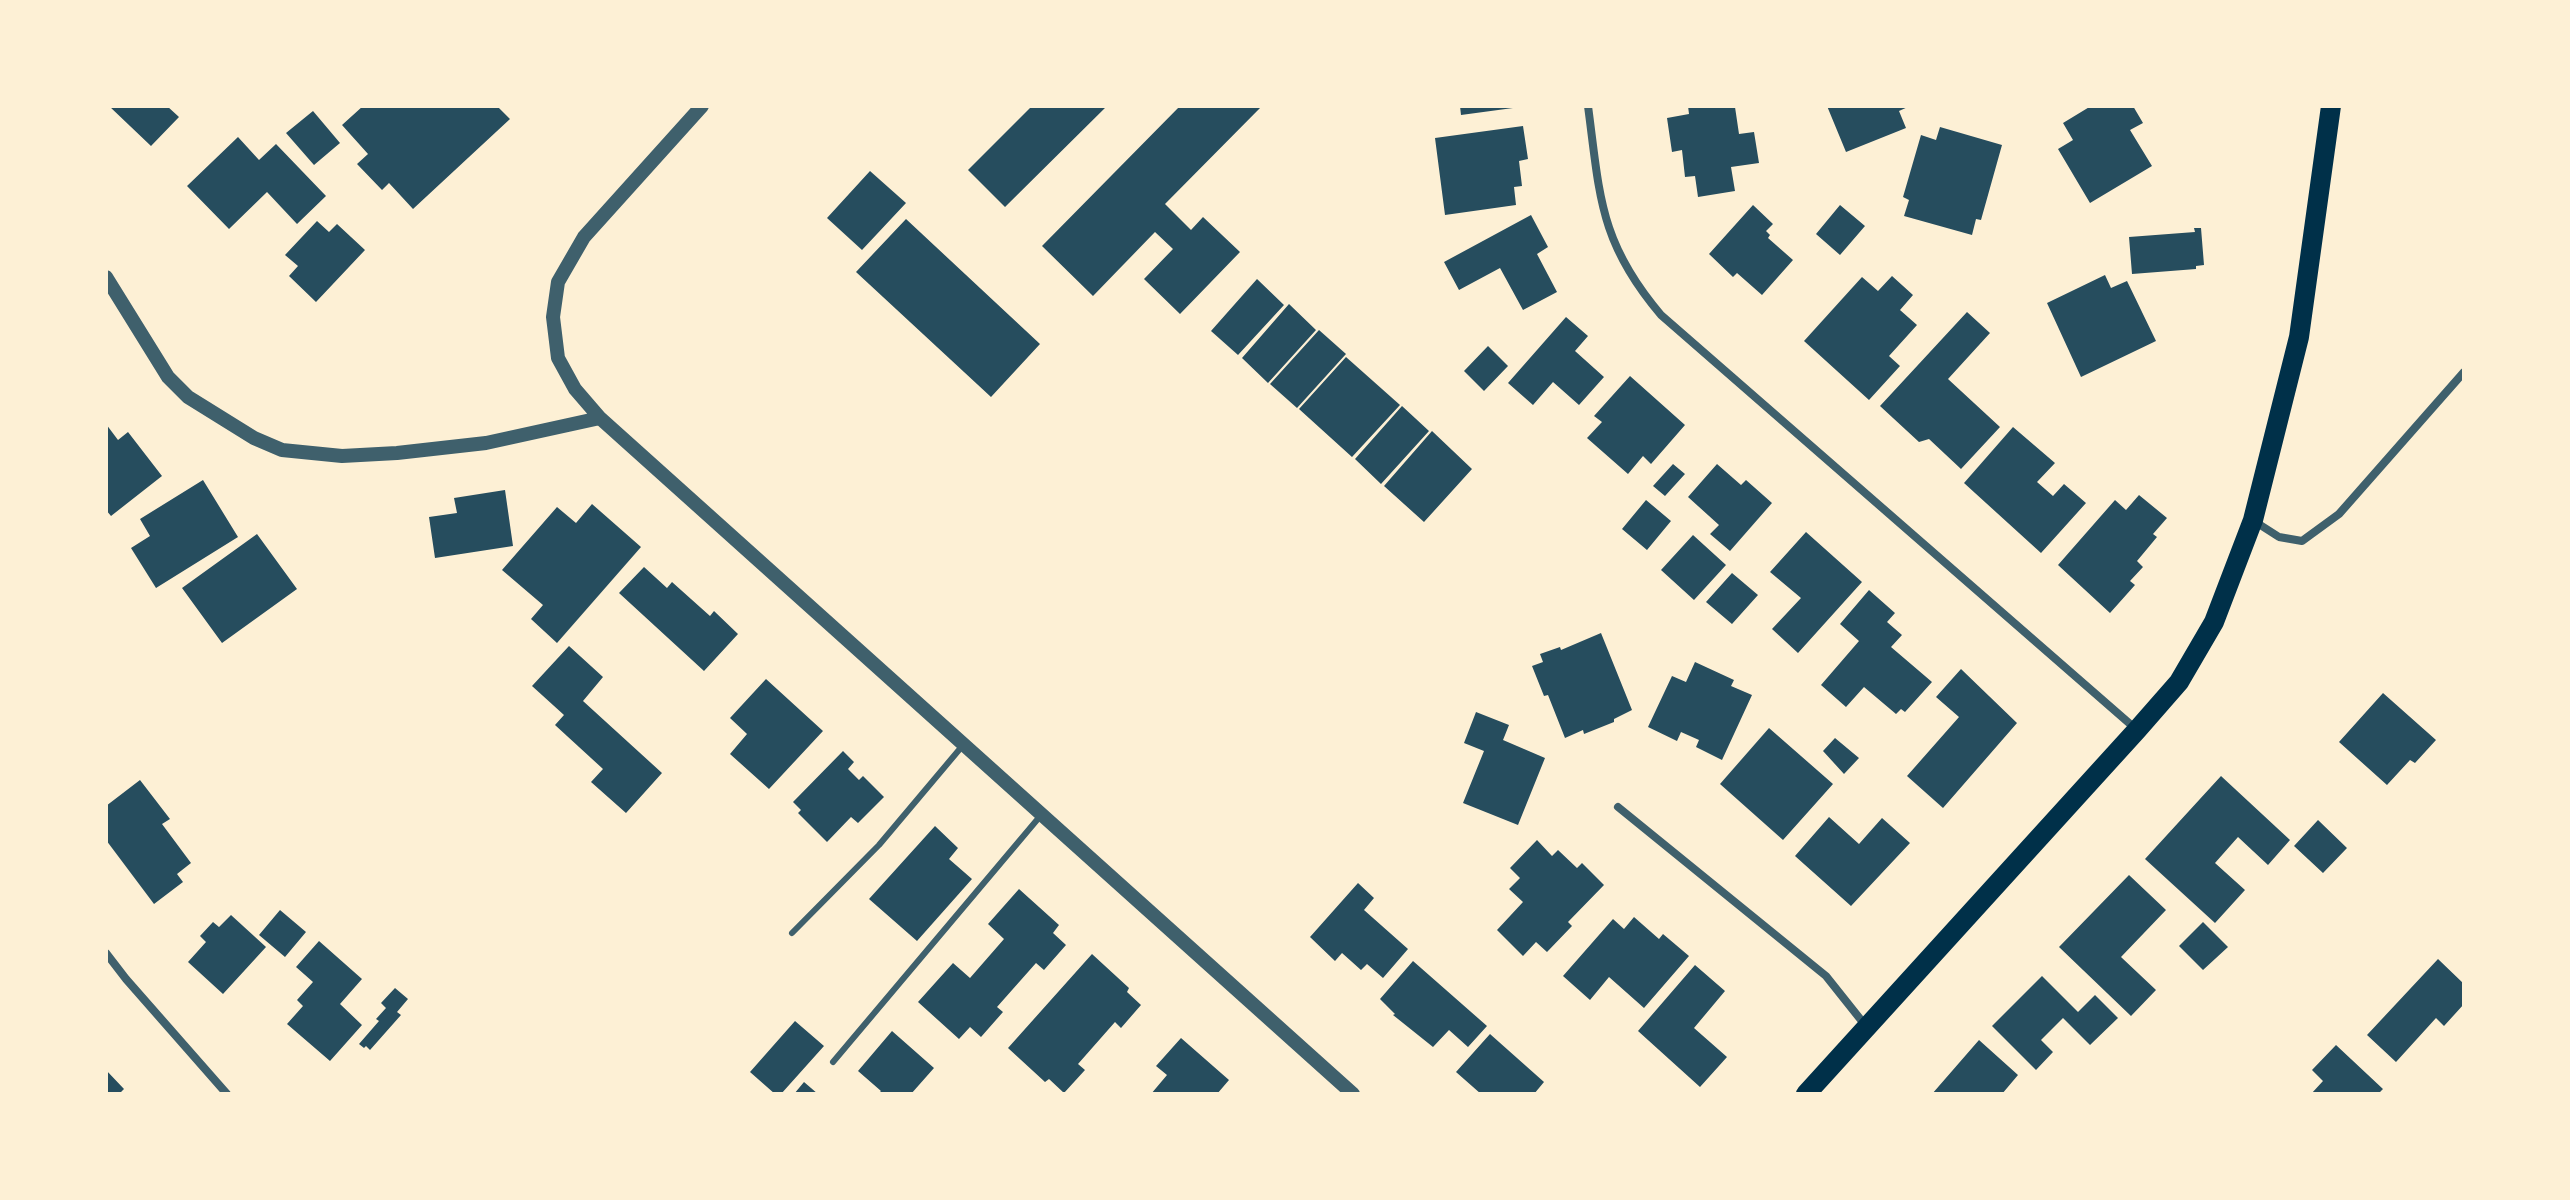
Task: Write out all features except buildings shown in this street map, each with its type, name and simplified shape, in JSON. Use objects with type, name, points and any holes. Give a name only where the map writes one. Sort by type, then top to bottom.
[{"type":"main road","points":[[1806,1094],[2179,682],[2214,622],[2253,520],[2299,337],[2331,106]]},
{"type":"street","points":[[702,106],[584,237],[558,282],[553,317],[558,358],[575,389],[600,418],[1353,1094]]},
{"type":"street","points":[[1588,106],[1601,204],[1609,233],[1633,280],[1661,315],[2137,730]]},
{"type":"street","points":[[106,277],[168,377],[188,397],[254,438],[282,450],[342,456],[397,453],[486,443],[600,418]]},
{"type":"street","points":[[2253,520],[2279,537],[2302,541],[2339,514],[2464,372]]},
{"type":"street","points":[[1618,807],[1826,976],[1866,1027]]},
{"type":"street","points":[[106,953],[227,1094]]},
{"type":"lane","points":[[792,933],[879,845],[964,744]]},
{"type":"lane","points":[[833,1062],[1042,814]]}]
